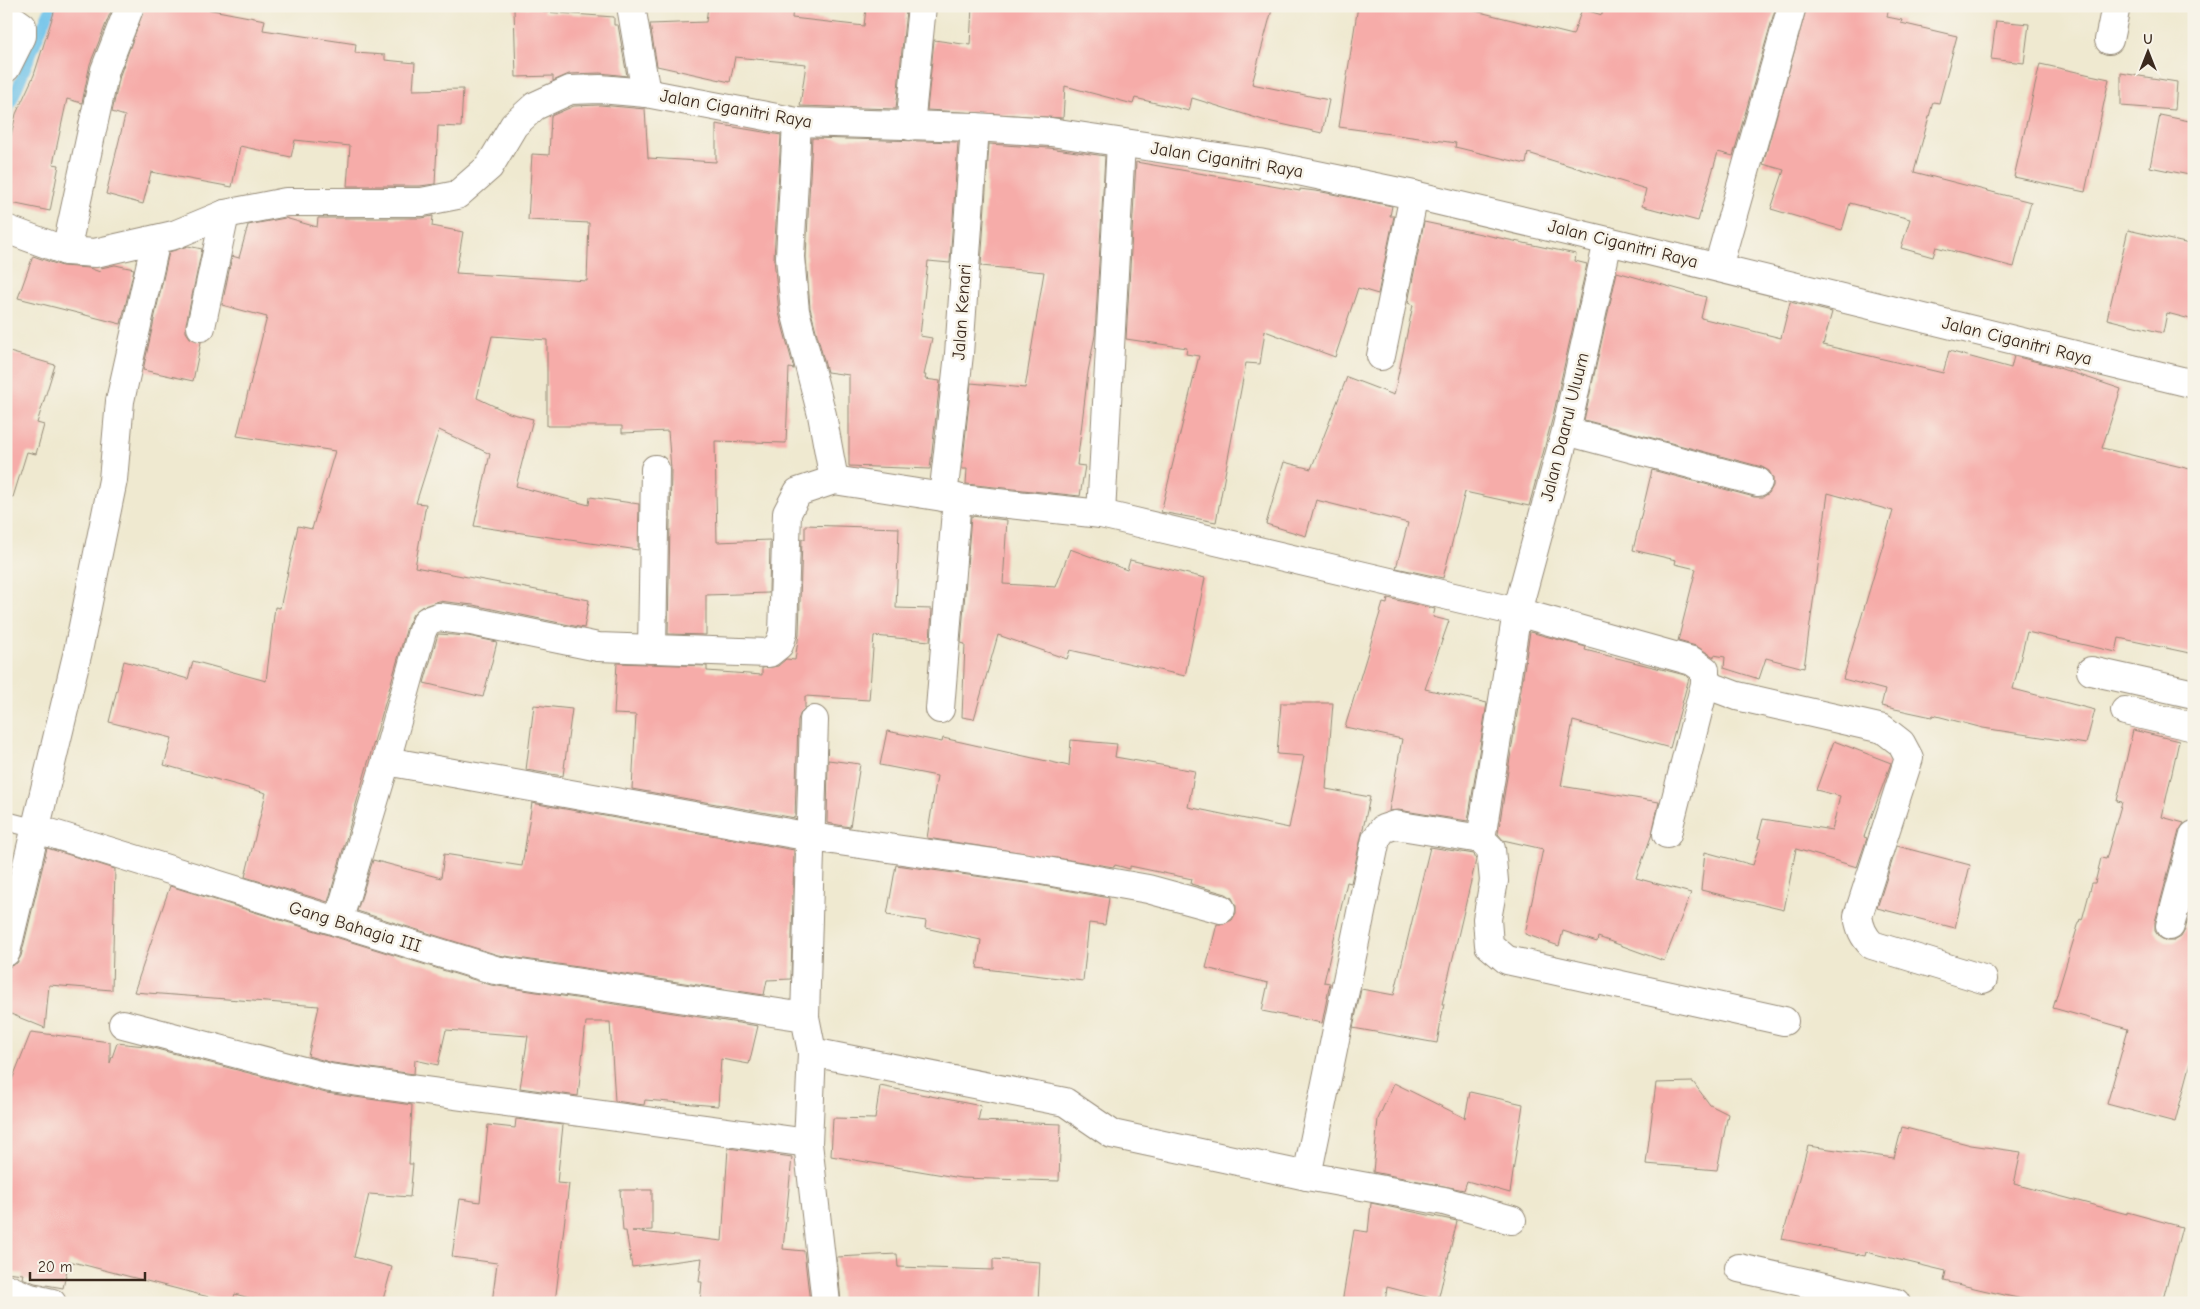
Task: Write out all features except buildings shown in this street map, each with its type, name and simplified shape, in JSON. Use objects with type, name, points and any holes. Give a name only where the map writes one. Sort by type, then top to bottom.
[{"type":"street","points":[[66,251],[105,70],[130,6]]},
{"type":"street","points":[[631,6],[646,93]]},
{"type":"street","points":[[910,126],[922,6]]},
{"type":"street","points":[[1718,267],[1792,6]]},
{"type":"street","points":[[2109,40],[2116,6]]},
{"type":"street","points":[[6,18],[22,26],[22,36],[6,68]]},
{"type":"street","name":"Jalan Ciganitri Raya","points":[[6,229],[66,251],[95,253],[174,236],[225,214],[286,202],[422,202],[457,195],[489,167],[514,126],[535,106],[570,90],[600,89],[646,93],[797,122],[975,127],[1051,132],[1259,163],[1414,195],[1608,240],[2194,384]]},
{"type":"street","points":[[797,122],[790,257],[795,311],[822,415],[834,480]]},
{"type":"street","name":"Jalan Kenari","points":[[940,709],[950,497],[975,127]]},
{"type":"street","points":[[1101,514],[1121,143]]},
{"type":"street","points":[[1382,356],[1414,195]]},
{"type":"street","points":[[201,327],[225,214]]},
{"type":"street","points":[[6,952],[37,829],[78,651],[113,480],[120,401],[156,240]]},
{"type":"street","name":"Jalan Daarul Uluum","points":[[1480,839],[1517,612],[1566,431],[1608,240]]},
{"type":"street","points":[[1566,431],[1758,482]]},
{"type":"street","points":[[652,649],[655,469]]},
{"type":"street","points":[[338,922],[422,632],[427,621],[438,617],[471,621],[598,647],[769,653],[779,646],[783,633],[787,513],[798,492],[834,480],[950,497],[1101,514],[1517,612],[1692,661],[1705,670],[1705,684],[1667,834]]},
{"type":"street","points":[[2091,671],[2194,694]]},
{"type":"street","points":[[1705,684],[1736,696],[1883,729],[1901,743],[1909,758],[1858,916],[1860,928],[1865,938],[1872,945],[1983,979]]},
{"type":"street","points":[[2125,711],[2194,727]]},
{"type":"street","points":[[814,720],[805,1017],[812,1052],[808,1143],[826,1303]]},
{"type":"street","points":[[386,761],[811,837],[1035,869],[1129,886],[1221,909]]},
{"type":"street","points":[[1306,1176],[1376,839],[1383,829],[1395,825],[1480,839],[1491,849],[1494,862],[1494,881],[1487,919],[1490,945],[1507,960],[1784,1020]]},
{"type":"street","name":"Gang Bahagia III","points":[[37,829],[495,970],[805,1017]]},
{"type":"street","points":[[2170,926],[2194,835]]},
{"type":"street","points":[[122,1024],[330,1078],[808,1143]]},
{"type":"street","points":[[812,1052],[1065,1102],[1112,1134],[1306,1176],[1444,1201],[1512,1220]]},
{"type":"street","points":[[1739,1268],[1896,1303]]},
{"type":"lane","points":[[6,821],[37,829]]},
{"type":"waterway","points":[[6,115],[51,6]]}]
